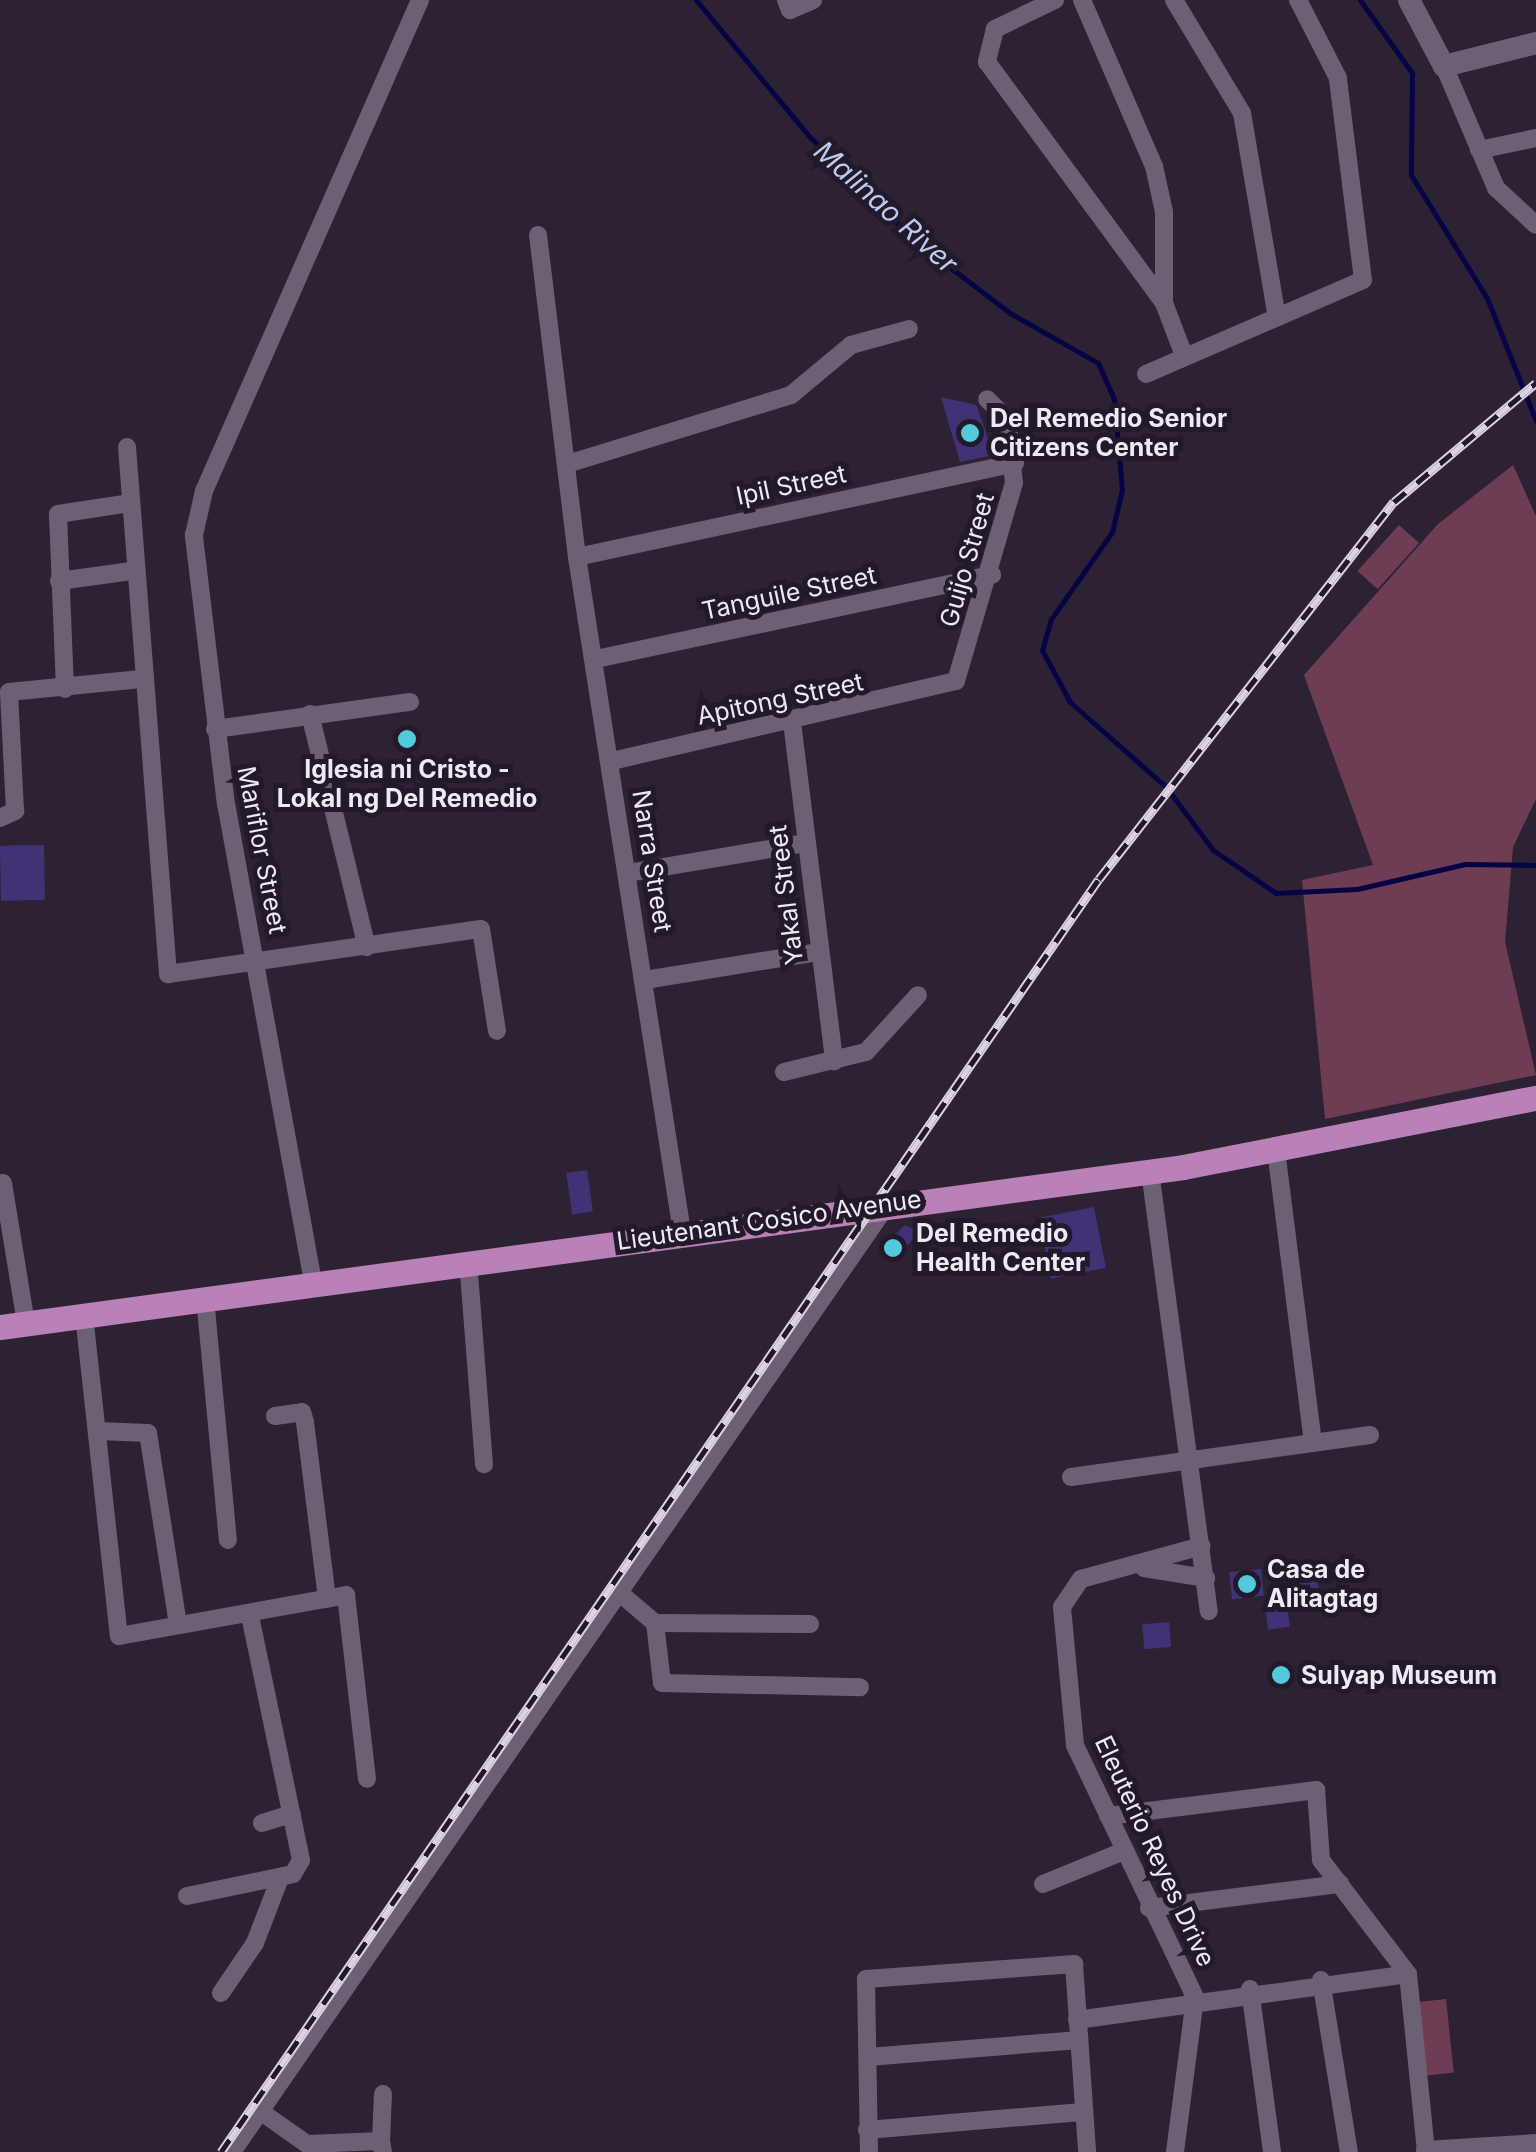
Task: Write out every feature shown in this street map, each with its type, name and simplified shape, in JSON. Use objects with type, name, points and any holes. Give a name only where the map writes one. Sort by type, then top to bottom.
[{"type":"main road","name":"Lieutenant Cosico Avenue","points":[[0,1326],[1150,1171],[1536,1098]]},
{"type":"street","name":"Mariflor Street","points":[[313,1282],[215,729],[194,536],[231,430],[420,0]]},
{"type":"street","points":[[786,0],[790,10],[813,0]]},
{"type":"street","points":[[1055,0],[995,28],[986,62],[1164,303],[1183,352]]},
{"type":"street","points":[[1082,0],[1154,166],[1164,212],[1164,303]]},
{"type":"street","points":[[1174,0],[1242,113],[1276,312]]},
{"type":"street","points":[[1146,374],[1183,352],[1276,312],[1354,286],[1366,266],[1338,78],[1298,0]]},
{"type":"street","points":[[1409,0],[1512,212],[1536,225]]},
{"type":"street","points":[[1444,66],[1536,43]]},
{"type":"street","points":[[1479,150],[1536,138]]},
{"type":"street","name":"Narra Street","points":[[538,235],[577,557],[612,761],[682,1232]]},
{"type":"street","points":[[567,464],[792,395],[851,345],[909,329]]},
{"type":"street","name":"Guijo Street","points":[[956,681],[992,574],[1015,463],[1007,420],[988,399]]},
{"type":"street","points":[[126,447],[161,960],[183,977],[481,928],[497,1031]]},
{"type":"street","name":"Ipil Street","points":[[577,557],[1015,463]]},
{"type":"street","points":[[65,689],[58,514],[131,502]]},
{"type":"street","points":[[59,581],[132,571]]},
{"type":"street","name":"Tanguile Street","points":[[596,660],[992,574]]},
{"type":"street","points":[[0,818],[16,811],[7,695],[141,679]]},
{"type":"street","name":"Apitong Street","points":[[612,761],[956,681]]},
{"type":"street","points":[[215,729],[410,702]]},
{"type":"street","points":[[310,714],[367,946]]},
{"type":"street","name":"Yakal Street","points":[[792,722],[834,1061]]},
{"type":"street","points":[[628,873],[805,843]]},
{"type":"street","points":[[645,980],[818,952]]},
{"type":"street","points":[[784,1072],[834,1061],[882,1042],[918,995]]},
{"type":"street","points":[[1276,1150],[1313,1441]]},
{"type":"street","points":[[1150,1171],[1192,1460],[1209,1611]]},
{"type":"street","points":[[3,1184],[26,1323]]},
{"type":"street","points":[[232,2152],[616,1589],[887,1206]]},
{"type":"street","points":[[468,1261],[484,1464]]},
{"type":"street","points":[[204,1298],[228,1540]]},
{"type":"street","points":[[84,1315],[119,1636],[346,1596],[367,1779]]},
{"type":"street","points":[[275,1416],[302,1412],[305,1422],[327,1599]]},
{"type":"street","points":[[97,1431],[148,1433],[178,1625]]},
{"type":"street","points":[[1071,1477],[1370,1435]]},
{"type":"street","points":[[1144,1568],[1202,1546]]},
{"type":"street","points":[[1144,1568],[1206,1578]]},
{"type":"street","name":"Eleuterio Reyes Drive","points":[[1144,1568],[1080,1580],[1062,1607],[1075,1745],[1149,1908],[1195,1997],[1175,2152]]},
{"type":"street","points":[[616,1589],[655,1623],[810,1624]]},
{"type":"street","points":[[221,1993],[255,1943],[280,1878],[301,1860],[250,1614]]},
{"type":"street","points":[[655,1623],[662,1683],[860,1686]]},
{"type":"street","points":[[1108,1816],[1316,1790],[1316,1844],[1340,1884],[1408,1974],[1425,2151],[1536,2142]]},
{"type":"street","points":[[262,1823],[292,1814]]},
{"type":"street","points":[[1043,1884],[1124,1851]]},
{"type":"street","points":[[187,1896],[280,1878]]},
{"type":"street","points":[[1149,1908],[1340,1884]]},
{"type":"street","points":[[869,2152],[866,1978],[1074,1964],[1086,2152]]},
{"type":"street","points":[[1078,2020],[1250,1989],[1408,1974]]},
{"type":"street","points":[[1321,1980],[1349,2152]]},
{"type":"street","points":[[1250,1989],[1272,2152]]},
{"type":"street","points":[[868,2057],[1079,2040]]},
{"type":"street","points":[[260,2111],[318,2148],[382,2146],[383,2094]]},
{"type":"street","points":[[867,2130],[1082,2112]]},
{"type":"shaded area","points":[[1513,465],[1536,516],[1536,799],[1513,847],[1505,942],[1536,1075],[1325,1119],[1302,880],[1373,865],[1304,675],[1438,524]]},
{"type":"shaded area","points":[[1399,525],[1419,543],[1378,589],[1358,571]]},
{"type":"shaded area","points":[[1446,1999],[1454,2073],[1425,2076],[1417,2002]]},
{"type":"building","name":"Del Remedio Senior Citizens Center","points":[[941,397],[976,405],[994,455],[960,462]]},
{"type":"building","points":[[44,845],[45,900],[1,901],[0,846]]},
{"type":"building","points":[[587,1170],[593,1212],[572,1215],[566,1173]]},
{"type":"building","points":[[1094,1207],[1106,1268],[1051,1279],[1039,1218]]},
{"type":"building","points":[[905,1225],[919,1232],[900,1254],[886,1244]]},
{"type":"building","points":[[1315,1563],[1319,1591],[1291,1595],[1287,1567]]},
{"type":"building","name":"Casa de Alitagtag","points":[[1261,1569],[1264,1596],[1232,1599],[1229,1572]]},
{"type":"building","points":[[1287,1604],[1290,1627],[1268,1630],[1265,1607]]},
{"type":"building","points":[[1169,1622],[1171,1647],[1144,1649],[1142,1624]]},
{"type":"waterway","name":"Malinao River","points":[[696,0],[809,136],[914,240],[1010,313],[1098,363],[1114,399],[1122,490],[1112,532],[1051,619],[1042,650],[1070,702],[1166,787],[1213,850],[1276,893],[1357,889],[1465,864],[1536,865]]},
{"type":"waterway","points":[[1360,0],[1412,73],[1411,175],[1487,298],[1536,421]]},
{"type":"railway","points":[[221,2152],[1099,879],[1394,502],[1536,383]]},
{"type":"place","name":"Del Remedio Senior Citizens Center","points":[[970,433]]},
{"type":"place","name":"Iglesia ni Cristo - Lokal ng Del Remedio","points":[[407,739]]},
{"type":"place","name":"Del Remedio Health Center","points":[[893,1248]]},
{"type":"place","name":"Casa de Alitagtag","points":[[1247,1584]]},
{"type":"place","name":"Sulyap Museum","points":[[1281,1675]]}]
